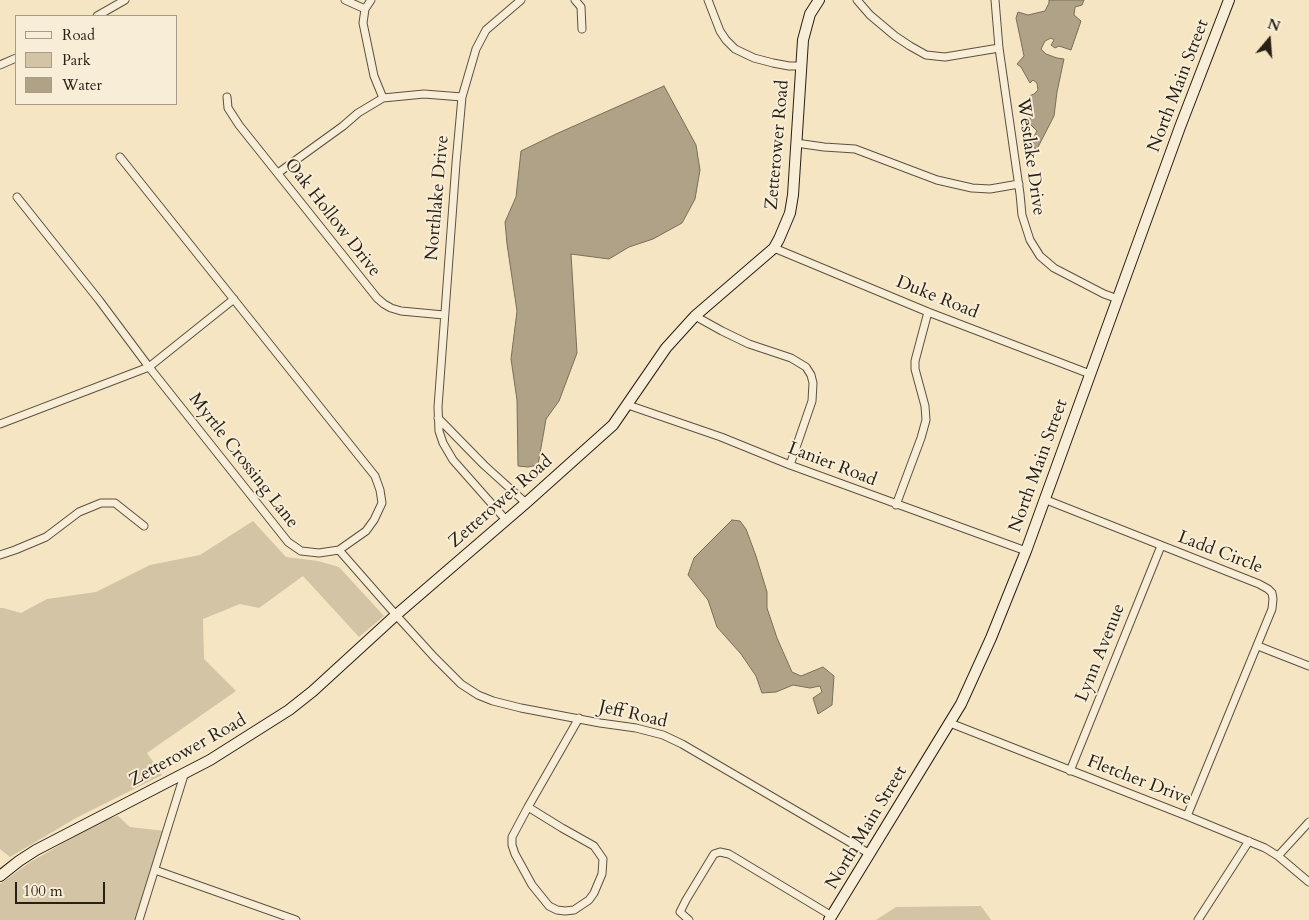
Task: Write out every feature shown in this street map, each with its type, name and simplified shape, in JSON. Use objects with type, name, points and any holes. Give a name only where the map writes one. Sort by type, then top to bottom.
[{"type":"street","points":[[99,15],[125,0]]},
{"type":"street","points":[[345,0],[365,9]]},
{"type":"street","points":[[372,0],[365,9],[363,23],[374,76],[383,98]]},
{"type":"street","name":"Northlake Drive","points":[[506,520],[453,460],[443,443],[439,431],[438,407],[462,97],[476,49],[486,30],[521,0]]},
{"type":"street","points":[[575,0],[581,7],[582,30]]},
{"type":"street","points":[[708,0],[720,31],[735,49],[754,58],[789,66],[801,66]]},
{"type":"street","name":"Zetterower Road","points":[[0,876],[43,846],[210,760],[289,710],[313,691],[396,615],[613,425],[666,348],[694,316],[774,248],[784,230],[792,204],[803,40],[807,22],[814,6],[819,0]]},
{"type":"street","points":[[857,0],[870,15],[888,30],[926,55],[945,56],[998,48]]},
{"type":"street","name":"Westlake Drive","points":[[995,0],[998,48],[1024,224],[1030,240],[1040,256],[1054,268],[1104,294],[1118,299]]},
{"type":"street","name":"North Main Street","points":[[831,918],[961,704],[991,638],[1026,551],[1180,127],[1229,0]]},
{"type":"street","points":[[0,65],[15,58]]},
{"type":"street","points":[[278,173],[358,113],[383,98],[424,94],[462,97]]},
{"type":"street","name":"Oak Hollow Drive","points":[[227,97],[228,108],[239,125],[370,290],[384,304],[391,308],[401,311],[444,315]]},
{"type":"street","points":[[796,143],[856,149],[937,180],[972,188],[990,189],[1019,184]]},
{"type":"street","name":"Myrtle Crossing Lane","points":[[17,197],[288,542],[301,551],[319,553],[339,550],[366,531],[374,520],[382,503],[376,476],[120,156]]},
{"type":"street","name":"Duke Road","points":[[774,248],[928,312],[1090,374]]},
{"type":"street","points":[[0,424],[149,367],[234,299]]},
{"type":"street","points":[[896,505],[926,420],[925,406],[915,370],[915,361],[928,312]]},
{"type":"street","points":[[694,316],[749,344],[792,358],[806,367],[811,375],[813,384],[812,401],[790,465]]},
{"type":"street","name":"Lanier Road","points":[[628,405],[721,437],[896,505],[1026,551]]},
{"type":"street","points":[[438,418],[484,465],[526,503]]},
{"type":"street","name":"Ladd Circle","points":[[1044,499],[1259,584],[1268,588],[1272,593],[1272,609],[1188,816]]},
{"type":"street","points":[[0,555],[46,537],[79,512],[101,503],[115,504],[144,526]]},
{"type":"street","name":"Lynn Avenue","points":[[1070,771],[1161,546]]},
{"type":"street","name":"Jeff Road","points":[[339,550],[396,615],[461,684],[478,695],[512,706],[663,735],[682,744],[870,854]]},
{"type":"street","points":[[1258,646],[1309,666]]},
{"type":"street","points":[[528,807],[594,846],[603,860],[602,874],[594,893],[589,900],[574,910],[565,912],[549,906],[532,885],[515,854],[512,836],[528,807],[579,718]]},
{"type":"street","name":"Fletcher Drive","points":[[950,723],[1249,840],[1278,856],[1309,882]]},
{"type":"street","points":[[139,920],[185,772]]},
{"type":"street","points":[[1278,856],[1309,822]]},
{"type":"street","points":[[1198,920],[1249,840]]},
{"type":"street","points":[[689,920],[680,912],[692,888],[714,854],[720,852],[728,854],[831,918]]},
{"type":"street","points":[[155,870],[296,920]]},
{"type":"street","points":[[270,920],[273,911]]},
{"type":"green space","points":[[253,521],[286,557],[318,561],[339,567],[384,616],[359,637],[303,576],[259,608],[240,604],[203,619],[204,659],[236,691],[147,753],[162,775],[76,818],[10,857],[0,849],[0,608],[21,613],[47,599],[96,592],[150,565],[200,555]]},
{"type":"green space","points":[[118,816],[130,827],[165,831],[136,920],[0,920],[0,884],[29,863],[103,820]]},
{"type":"green space","points":[[981,906],[991,920],[876,920],[896,907]]},
{"type":"water","points":[[1049,0],[1084,0],[1082,5],[1075,7],[1074,15],[1081,21],[1071,50],[1059,46],[1055,48],[1051,45],[1054,40],[1051,38],[1045,41],[1041,49],[1046,54],[1064,59],[1054,116],[1037,149],[1034,148],[1032,140],[1037,131],[1030,124],[1031,99],[1029,96],[1038,90],[1037,83],[1033,80],[1030,83],[1021,67],[1017,64],[1024,56],[1016,18],[1018,12],[1028,15],[1045,11]]},
{"type":"water","points":[[664,86],[696,145],[700,170],[695,199],[682,223],[653,239],[629,247],[609,259],[571,254],[577,353],[559,401],[546,419],[538,465],[518,466],[517,400],[511,359],[517,311],[505,222],[516,197],[521,151]]},
{"type":"water","points":[[732,520],[740,521],[746,529],[767,592],[767,608],[777,638],[792,672],[801,676],[823,667],[834,676],[832,705],[818,714],[813,698],[822,692],[820,686],[810,688],[793,685],[776,692],[762,693],[756,676],[741,654],[717,627],[708,600],[688,575],[694,558]]}]
